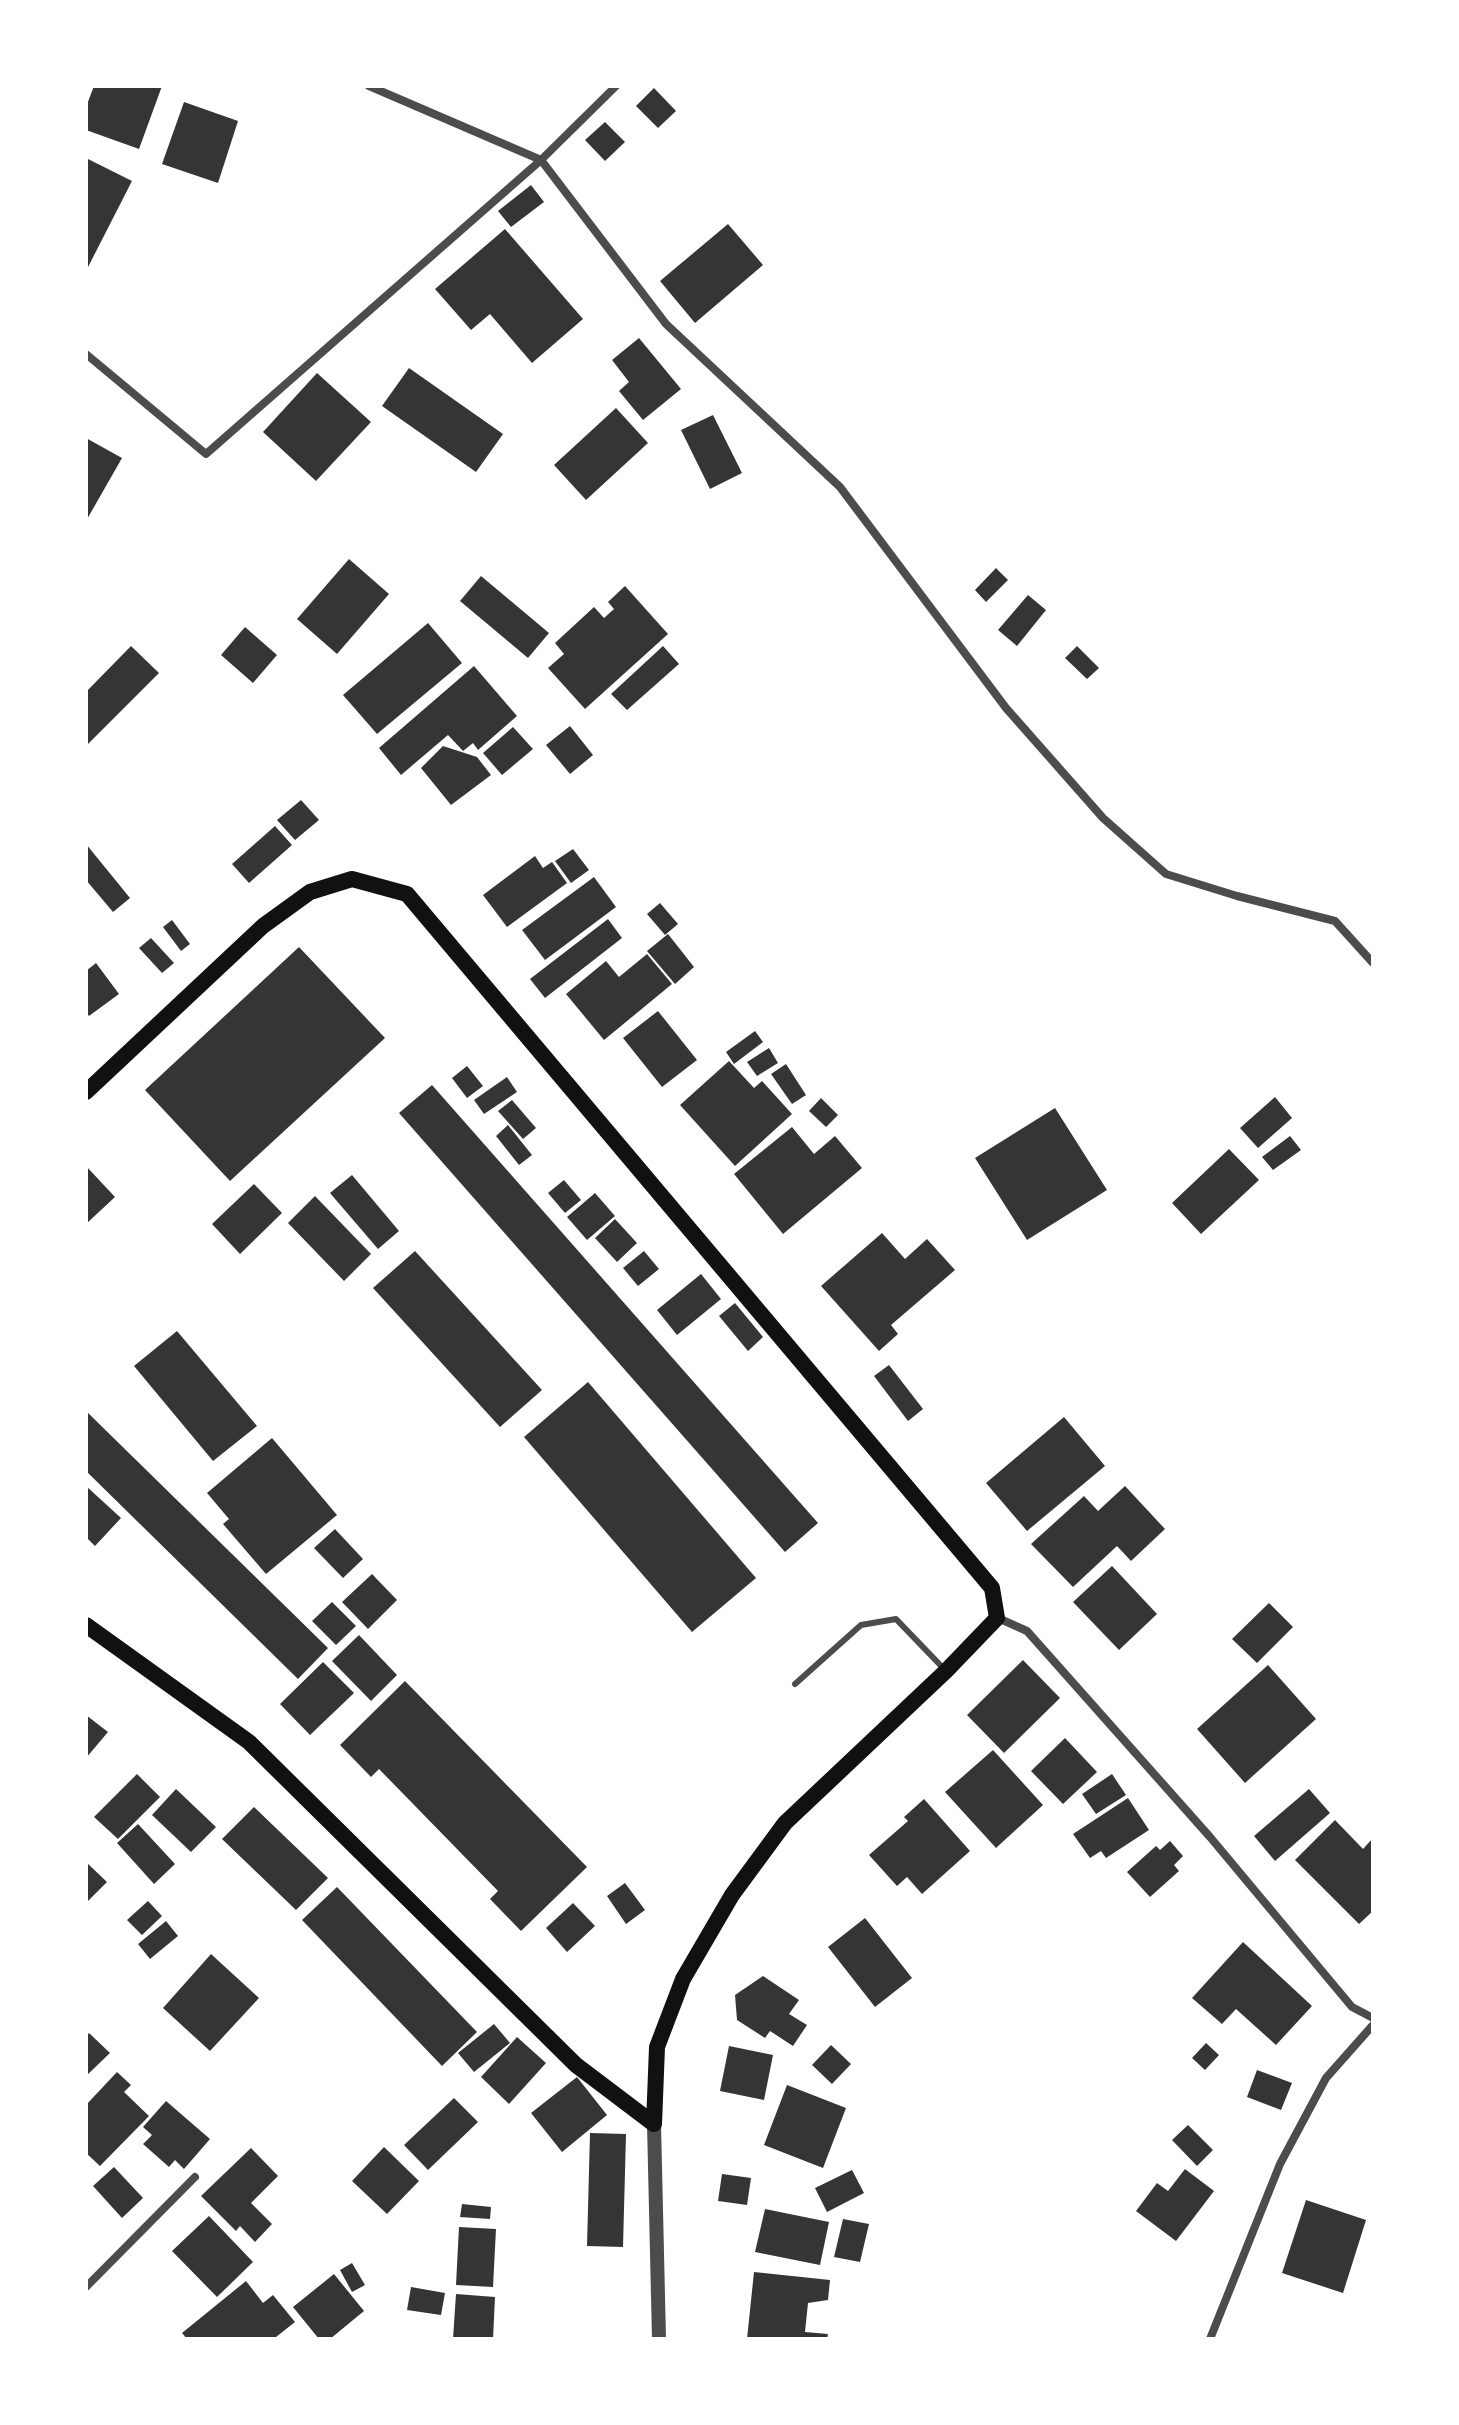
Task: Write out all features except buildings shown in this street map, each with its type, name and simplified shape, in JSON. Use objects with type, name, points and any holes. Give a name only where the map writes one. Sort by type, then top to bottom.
[{"type":"main road","points":[[86,1092],[263,926],[310,892],[352,879],[407,894],[992,1588],[997,1618],[946,1671],[785,1823],[732,1895],[683,1979],[657,2047],[654,2124]]},
{"type":"main road","points":[[86,1625],[249,1742],[576,2065],[654,2124]]},
{"type":"street","points":[[369,86],[541,160],[666,324],[840,487],[1006,708],[1103,818],[1166,874],[1335,921],[1373,963]]},
{"type":"street","points":[[86,354],[206,454],[541,160],[616,86]]},
{"type":"street","points":[[997,1618],[1027,1631],[1210,1837],[1352,2007],[1373,2018]]},
{"type":"street","points":[[1210,2339],[1280,2164],[1326,2078],[1373,2025]]},
{"type":"street","points":[[654,2124],[659,2339]]},
{"type":"street","points":[[86,2287],[195,2177]]},
{"type":"lane","points":[[795,1684],[861,1625],[896,1619],[946,1671]]}]
